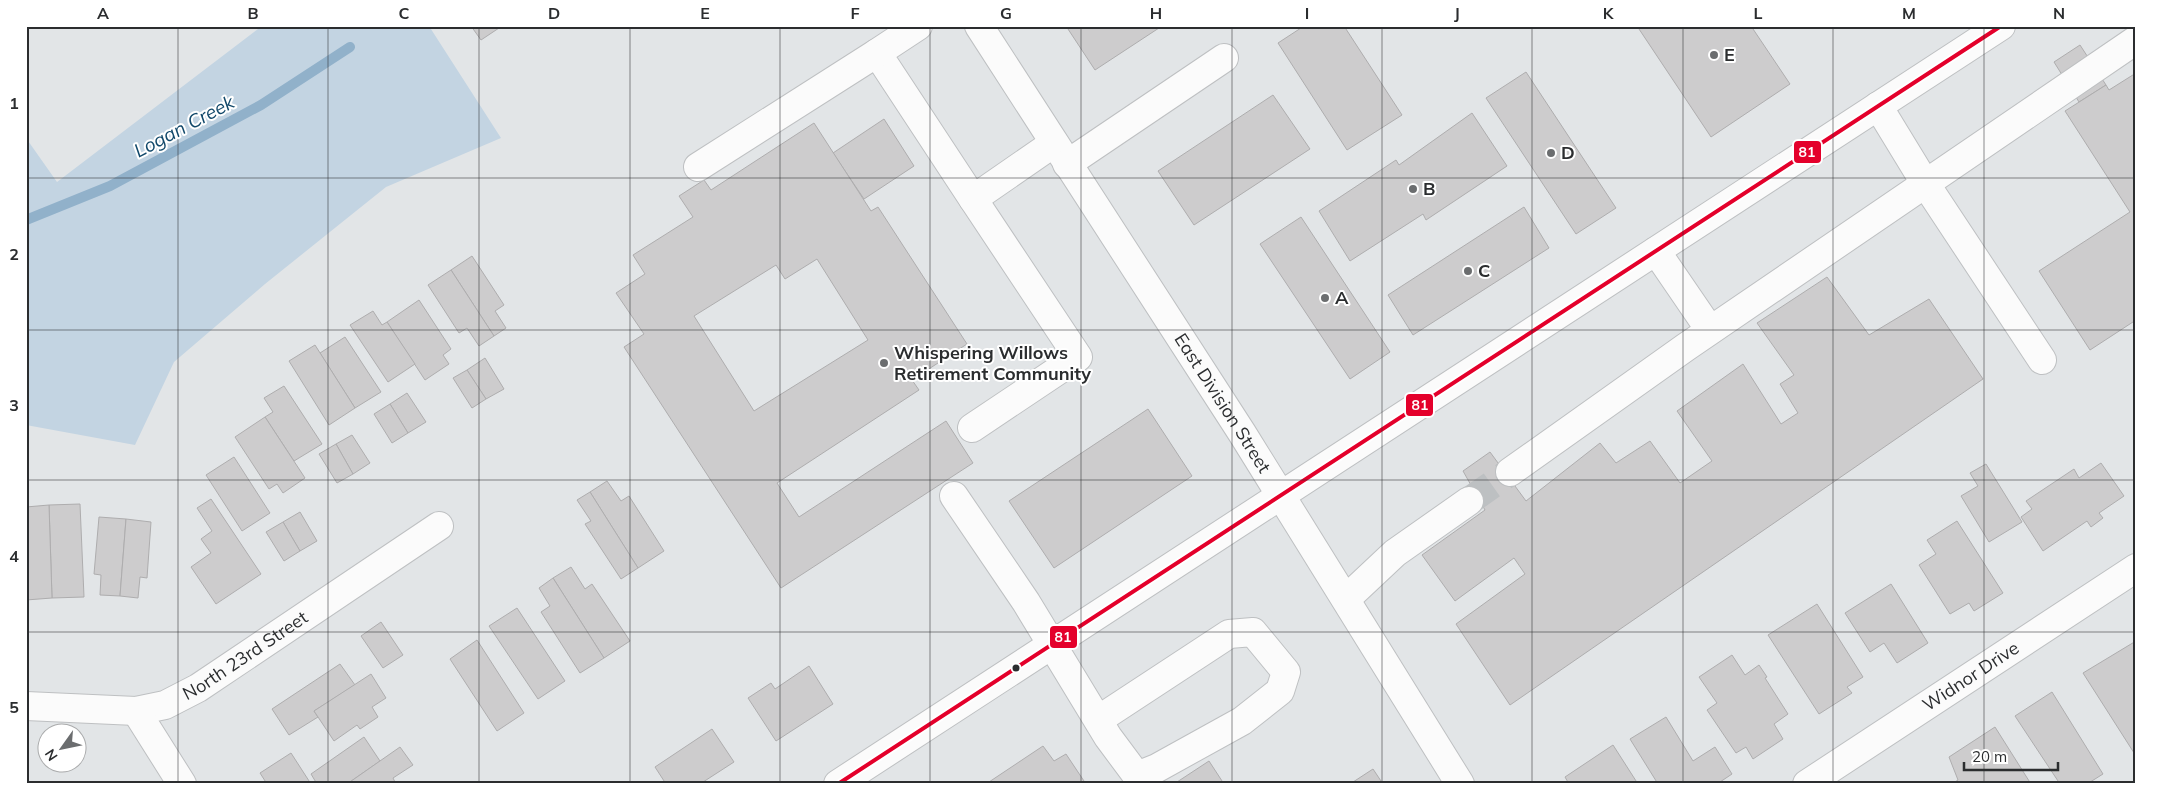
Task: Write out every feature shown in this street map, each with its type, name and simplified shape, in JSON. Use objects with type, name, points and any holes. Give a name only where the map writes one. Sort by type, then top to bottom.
[{"type":"street","points":[[698,167],[918,26]]},
{"type":"street","name":"East Division Street","points":[[979,26],[1280,494],[1460,784]]},
{"type":"street","points":[[838,784],[1280,494],[2001,26]]},
{"type":"street","points":[[1510,472],[1710,330],[2136,40]]},
{"type":"street","points":[[877,52],[1078,357],[972,428]]},
{"type":"street","points":[[973,199],[1061,153],[1224,58]]},
{"type":"street","points":[[1878,106],[1925,183],[2042,360]]},
{"type":"street","points":[[1656,251],[1710,330]]},
{"type":"street","points":[[954,496],[1052,644],[1098,720],[1137,776],[1157,768],[1242,721],[1280,691],[1286,672],[1253,632],[1228,634],[1098,720]]},
{"type":"street","points":[[1346,599],[1395,553],[1469,501]]},
{"type":"street","name":"North 23rd Street","points":[[26,706],[136,711],[164,705],[198,688],[439,526]]},
{"type":"street","name":"Widnor Drive","points":[[1806,784],[2136,568]]},
{"type":"street","points":[[136,711],[182,784]]},
{"type":"shaded area","points":[[262,26],[429,26],[501,138],[386,187],[265,284],[174,362],[135,445],[26,425],[26,138],[57,182]]},
{"type":"building","points":[[471,26],[502,26],[481,40]]},
{"type":"building","points":[[1066,26],[1162,26],[1095,70]]},
{"type":"building","points":[[1304,26],[1344,26],[1402,115],[1347,150],[1278,43]]},
{"type":"building","name":"E","points":[[1637,26],[1751,26],[1790,84],[1711,137]]},
{"type":"building","points":[[2080,45],[2106,85],[2079,102],[2054,62]]},
{"type":"building","name":"D","points":[[1526,72],[1616,208],[1576,234],[1486,98]]},
{"type":"building","points":[[2136,73],[2136,320],[2090,350],[2039,271],[2130,212],[2065,111],[2106,85],[2109,90]]},
{"type":"building","points":[[1273,95],[1310,149],[1194,225],[1158,171]]},
{"type":"building","name":"B","points":[[1472,113],[1507,166],[1426,220],[1423,214],[1350,261],[1319,211],[1396,160],[1399,165]]},
{"type":"building","points":[[884,119],[914,166],[864,199],[833,153]]},
{"type":"building","name":"Whispering Willows Retirement Community","points":[[814,123],[871,211],[878,207],[967,344],[912,380],[919,390],[777,483],[799,517],[946,421],[973,463],[781,588],[624,347],[644,334],[616,293],[645,274],[633,255],[693,217],[679,196],[704,180],[711,190]],"holes":[[[817,259],[868,340],[754,411],[694,316],[776,265],[785,279]]]},
{"type":"building","name":"C","points":[[1524,207],[1549,248],[1413,335],[1388,295]]},
{"type":"building","name":"A","points":[[1301,217],[1390,352],[1350,379],[1260,244]]},
{"type":"building","points":[[472,256],[504,305],[495,311],[506,328],[494,336],[451,270]]},
{"type":"building","points":[[451,270],[494,336],[479,346],[467,328],[459,333],[428,285]]},
{"type":"building","points":[[1827,277],[1869,335],[1929,299],[1983,379],[1510,705],[1456,624],[1525,574],[1514,558],[1455,601],[1422,555],[1485,510],[1463,471],[1490,452],[1526,501],[1600,443],[1616,463],[1650,441],[1680,483],[1712,461],[1677,411],[1743,364],[1781,424],[1798,413],[1780,384],[1794,375],[1757,323]]},
{"type":"building","points":[[419,300],[451,349],[443,355],[449,364],[425,380],[387,322]]},
{"type":"building","points":[[373,311],[382,325],[387,322],[415,364],[388,382],[350,325]]},
{"type":"building","points":[[345,337],[381,392],[355,408],[320,353]]},
{"type":"building","points":[[315,345],[355,408],[329,425],[289,361]]},
{"type":"building","points":[[485,358],[504,389],[486,399],[467,370]]},
{"type":"building","points":[[467,370],[486,399],[472,408],[453,378]]},
{"type":"building","points":[[284,386],[322,444],[294,461],[265,417],[273,412],[264,398]]},
{"type":"building","points":[[407,393],[426,422],[408,433],[390,404]]},
{"type":"building","points":[[390,404],[408,433],[392,443],[374,414]]},
{"type":"building","points":[[1148,409],[1192,476],[1054,568],[1009,501]]},
{"type":"building","points":[[265,417],[305,478],[283,493],[277,484],[269,489],[235,437]]},
{"type":"building","points":[[352,435],[370,463],[353,474],[336,444]]},
{"type":"building","points":[[336,444],[353,474],[337,483],[319,454]]},
{"type":"building","points":[[234,457],[270,513],[242,531],[206,475]]},
{"type":"building","points":[[2101,463],[2124,496],[2099,513],[2103,518],[2091,527],[2087,521],[2043,551],[2021,517],[2032,509],[2026,501],[2074,469],[2079,478]]},
{"type":"building","points":[[1986,464],[2022,522],[1989,542],[1961,496],[1978,486],[1970,473]]},
{"type":"building","points":[[607,481],[621,501],[629,496],[664,551],[638,568],[590,492]]},
{"type":"building","points":[[590,492],[638,568],[621,579],[585,524],[591,521],[577,500]]},
{"type":"building","points":[[211,499],[261,574],[216,604],[191,567],[211,553],[201,539],[212,531],[197,508]]},
{"type":"building","points":[[80,504],[84,597],[52,598],[49,505]]},
{"type":"building","points":[[49,505],[52,598],[26,600],[26,507]]},
{"type":"building","points":[[300,512],[317,541],[300,551],[283,522]]},
{"type":"building","points":[[99,517],[126,519],[120,596],[100,595],[101,575],[94,574]]},
{"type":"building","points":[[126,519],[151,522],[147,578],[140,577],[138,598],[120,596]]},
{"type":"building","points":[[1957,521],[2003,593],[1974,611],[1969,603],[1950,614],[1919,565],[1936,554],[1927,540]]},
{"type":"building","points":[[283,522],[300,551],[284,561],[266,532]]},
{"type":"building","points":[[571,567],[585,589],[592,584],[630,641],[604,658],[553,578]]},
{"type":"building","points":[[553,578],[604,658],[580,673],[541,612],[550,606],[539,588]]},
{"type":"building","points":[[1891,584],[1928,643],[1897,663],[1884,643],[1870,652],[1845,613]]},
{"type":"building","points":[[1817,604],[1863,677],[1847,687],[1852,693],[1819,714],[1768,635]]},
{"type":"building","points":[[517,608],[565,681],[538,699],[489,626]]},
{"type":"building","points":[[381,622],[403,655],[383,668],[361,636]]},
{"type":"building","points":[[477,640],[524,713],[497,731],[450,659]]},
{"type":"building","points":[[2136,641],[2136,756],[2083,673]]},
{"type":"building","points":[[1732,655],[1745,675],[1759,665],[1788,714],[1774,724],[1783,739],[1753,759],[1746,747],[1736,753],[1707,710],[1717,703],[1699,677]]},
{"type":"building","points":[[340,664],[355,685],[314,711],[318,717],[289,735],[272,709]]},
{"type":"building","points":[[809,666],[833,704],[776,741],[748,698],[771,683],[775,689]]},
{"type":"building","points":[[371,674],[386,698],[372,707],[378,717],[360,729],[357,725],[334,741],[314,711]]},
{"type":"building","points":[[2052,692],[2103,774],[2087,784],[2060,784],[2015,716]]},
{"type":"building","points":[[1666,717],[1693,761],[1715,747],[1732,774],[1717,784],[1658,784],[1630,739]]},
{"type":"building","points":[[1995,727],[2031,784],[1952,784],[1958,780],[1949,757]]},
{"type":"building","points":[[712,729],[734,762],[700,784],[666,784],[655,767]]},
{"type":"building","points":[[364,737],[380,761],[347,784],[317,784],[311,774]]},
{"type":"building","points":[[1613,745],[1638,784],[1569,784],[1565,777]]},
{"type":"building","points":[[1043,746],[1054,761],[1066,754],[1086,784],[986,784]]},
{"type":"building","points":[[400,747],[413,765],[393,778],[396,784],[347,784]]},
{"type":"building","points":[[291,753],[311,784],[267,784],[260,773]]},
{"type":"building","points":[[1209,761],[1224,784],[1174,784]]},
{"type":"building","points":[[1373,769],[1383,784],[1350,784]]},
{"type":"waterway","name":"Logan Creek","points":[[26,220],[110,186],[261,105],[350,47]]},
{"type":"tunnel","points":[[1469,501],[1510,472]]},
{"type":"transit line","name":"81","points":[[838,784],[2001,26]]},
{"type":"place","name":"E","points":[[1714,55]]},
{"type":"place","name":"D","points":[[1551,153]]},
{"type":"place","name":"B","points":[[1413,189]]},
{"type":"place","name":"C","points":[[1468,271]]},
{"type":"place","name":"A","points":[[1325,298]]},
{"type":"place","name":"Whispering Willows Retirement Community","points":[[884,363]]}]
